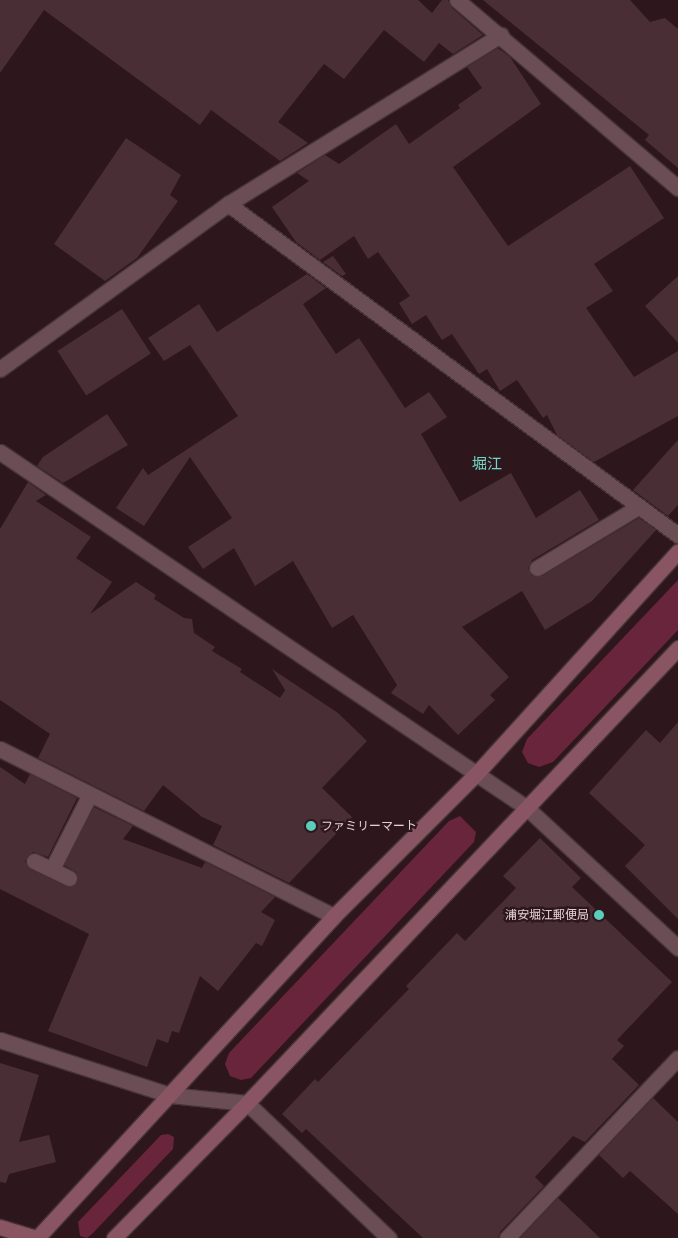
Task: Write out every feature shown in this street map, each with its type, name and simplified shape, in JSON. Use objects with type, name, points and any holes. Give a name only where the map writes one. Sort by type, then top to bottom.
[{"type":"street","points":[[457,0],[501,35],[678,188]]},
{"type":"street","points":[[0,369],[228,204],[501,35]]},
{"type":"street","points":[[228,204],[678,536]]},
{"type":"street","points":[[0,452],[527,808],[678,948]]},
{"type":"street","points":[[537,568],[638,507]]},
{"type":"street","points":[[0,1227],[36,1238],[334,916],[477,773],[678,551]]},
{"type":"street","points":[[114,1238],[247,1103],[678,648]]},
{"type":"street","points":[[0,749],[334,916]]},
{"type":"street","points":[[52,869],[90,794]]},
{"type":"street","points":[[34,862],[69,878]]},
{"type":"street","points":[[0,1040],[170,1095],[247,1103],[389,1238]]},
{"type":"street","points":[[506,1238],[678,1058]]},
{"type":"shaded area","points":[[678,580],[678,630],[553,762],[539,767],[528,763],[522,752],[527,739]]},
{"type":"shaded area","points":[[460,816],[476,832],[474,842],[251,1078],[241,1080],[230,1076],[225,1064],[229,1053],[449,821]]},
{"type":"shaded area","points":[[168,1134],[174,1137],[173,1149],[92,1234],[87,1238],[80,1236],[78,1222],[161,1135]]},
{"type":"building","points":[[0,0],[418,0],[432,13],[442,0],[448,0],[451,7],[483,35],[453,54],[439,43],[424,62],[384,30],[344,79],[324,64],[278,122],[308,143],[280,161],[211,110],[200,125],[44,10],[0,73]]},
{"type":"building","points":[[483,0],[630,0],[650,22],[665,18],[678,29],[678,168],[645,140],[649,135]]},
{"type":"building","points":[[498,48],[510,57],[541,104],[453,167],[508,246],[630,166],[664,218],[594,264],[613,291],[586,308],[634,377],[678,351],[678,416],[594,462],[557,435],[547,415],[543,418],[517,380],[500,391],[487,369],[479,374],[452,334],[442,340],[426,315],[412,324],[399,303],[410,296],[378,252],[368,259],[354,236],[320,260],[296,242],[272,207],[309,181],[297,173],[325,155],[339,164],[396,124],[409,144],[460,108],[458,105],[482,88],[467,67]]},
{"type":"building","points":[[126,138],[181,175],[170,195],[178,201],[137,258],[105,281],[54,244]]},
{"type":"building","points":[[333,256],[346,274],[342,276],[323,262]]},
{"type":"building","points":[[307,274],[326,288],[303,304],[336,354],[359,338],[405,408],[429,392],[447,417],[421,434],[460,502],[511,473],[536,518],[580,490],[599,520],[532,560],[528,568],[532,576],[542,576],[639,518],[656,530],[592,601],[545,630],[522,591],[462,627],[509,677],[490,695],[495,700],[458,735],[429,705],[423,714],[391,693],[397,685],[353,615],[332,628],[293,561],[255,586],[234,548],[203,569],[188,547],[232,518],[190,457],[144,526],[116,508],[143,468],[148,475],[238,416],[190,345],[164,361],[148,338],[199,304],[217,332]]},
{"type":"building","points":[[678,276],[678,343],[645,306]]},
{"type":"building","points":[[122,309],[151,353],[86,395],[57,351]]},
{"type":"building","points":[[107,414],[128,445],[63,483],[37,466],[43,457]]},
{"type":"building","points":[[678,440],[678,505],[668,516],[633,490]]},
{"type":"building","points":[[28,482],[46,495],[36,501],[91,537],[76,558],[112,582],[90,614],[136,582],[156,595],[154,599],[184,618],[192,619],[194,633],[215,647],[212,651],[242,669],[240,672],[280,698],[285,690],[272,669],[338,713],[367,741],[322,788],[352,817],[289,883],[213,845],[222,826],[202,817],[163,785],[144,811],[38,758],[50,734],[0,700],[0,529]]},
{"type":"building","points":[[678,722],[678,919],[625,866],[645,845],[589,793],[646,730],[660,743]]},
{"type":"building","points":[[0,767],[25,784],[30,774],[77,798],[48,857],[33,852],[25,861],[30,869],[65,886],[74,886],[78,882],[76,872],[64,865],[94,807],[133,826],[123,839],[202,868],[205,862],[275,897],[261,912],[275,920],[262,946],[256,943],[218,991],[200,976],[179,1033],[172,1031],[168,1043],[157,1039],[147,1067],[48,1031],[89,934],[0,889]]},
{"type":"building","points":[[540,838],[581,878],[572,887],[672,982],[617,1040],[624,1046],[612,1059],[639,1085],[585,1142],[573,1136],[535,1177],[544,1186],[500,1232],[498,1238],[423,1238],[306,1129],[302,1133],[282,1114],[315,1079],[318,1082],[409,989],[406,986],[457,933],[465,941],[516,888],[503,876]]},
{"type":"building","points":[[0,1063],[39,1075],[19,1142],[49,1135],[56,1162],[9,1174],[6,1183],[0,1182]]},
{"type":"building","points":[[653,1098],[678,1122],[678,1214],[630,1171],[623,1178],[599,1155]]},
{"type":"building","points":[[558,1198],[600,1238],[520,1238]]},
{"type":"place","name":"ファミリーマート","points":[[311,826]]},
{"type":"place","name":"浦安堀江郵便局","points":[[599,915]]},
{"type":"district","name":"堀江","points":[[487,464]]}]
